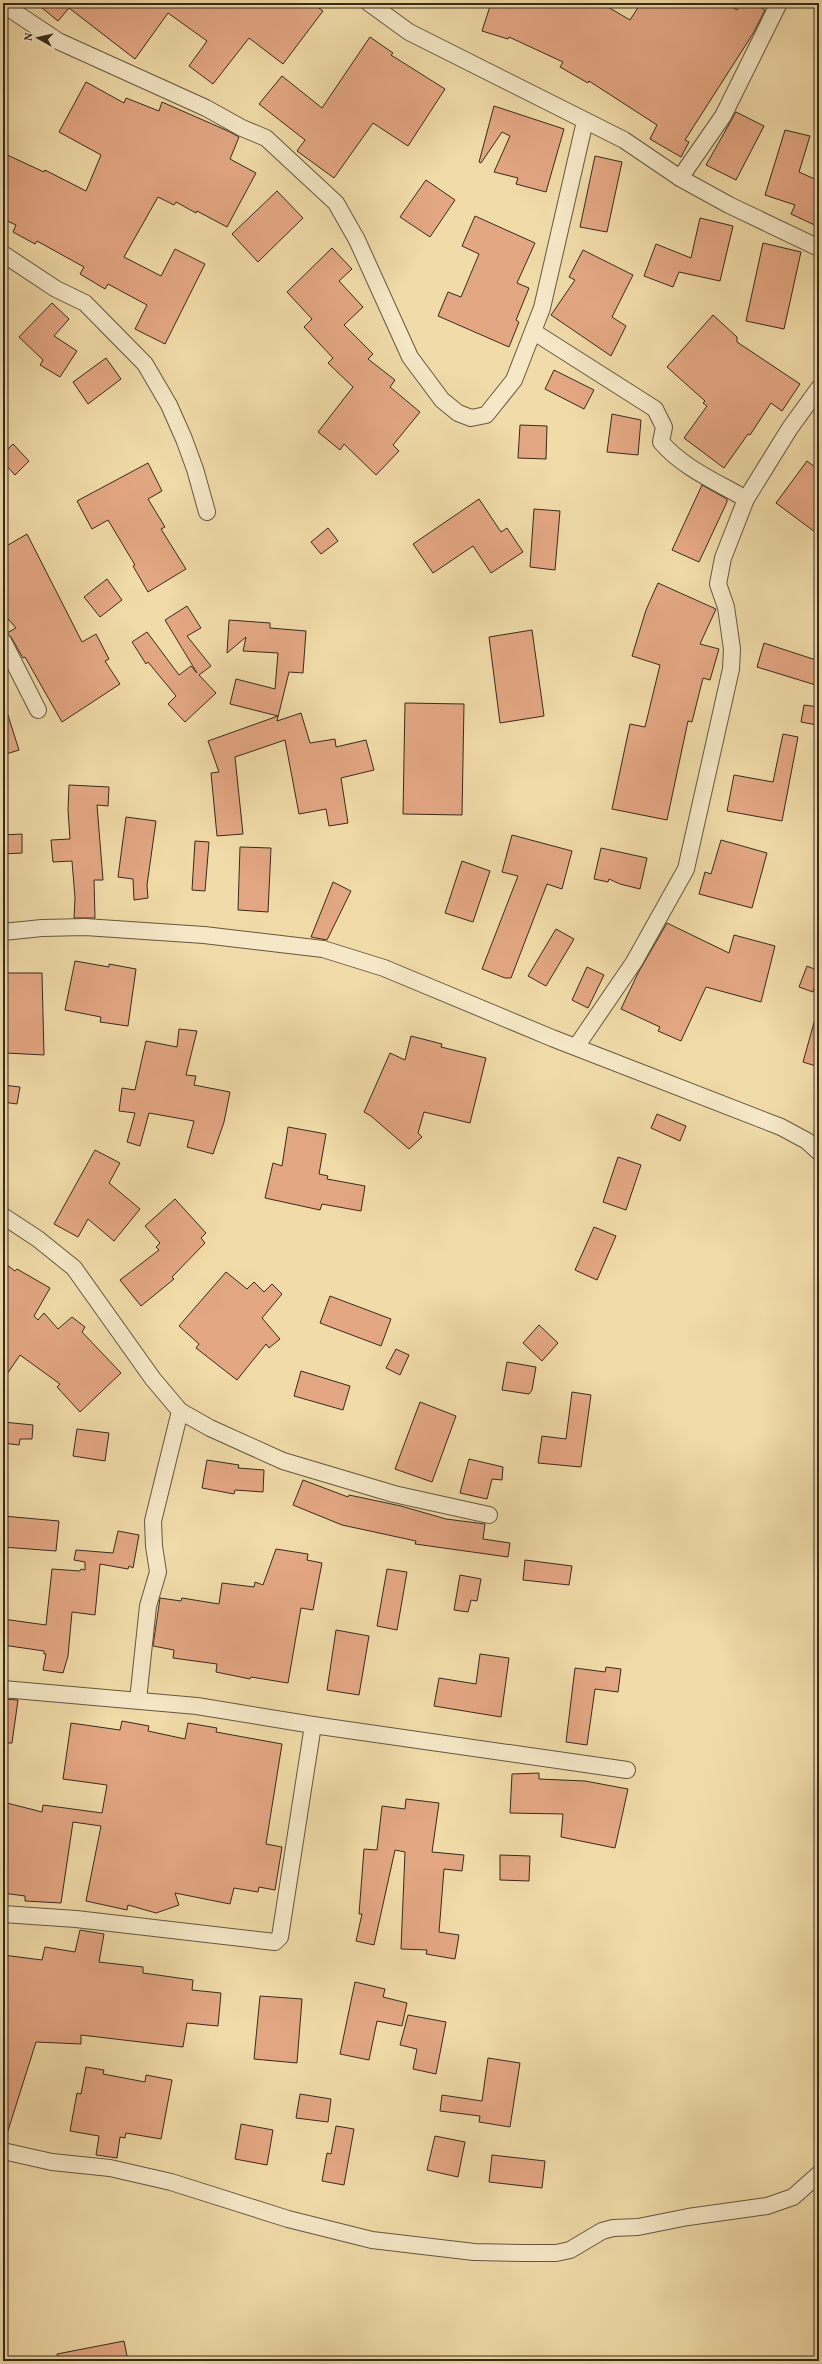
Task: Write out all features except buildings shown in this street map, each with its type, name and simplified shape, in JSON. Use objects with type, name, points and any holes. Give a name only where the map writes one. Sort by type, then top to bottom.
[{"type":"street","points":[[369,3],[410,32],[624,140],[680,178],[729,205],[819,248]]},
{"type":"street","points":[[680,178],[723,116],[779,3]]},
{"type":"street","points":[[7,6],[58,41],[206,108],[242,128],[266,138],[336,203],[357,240],[410,357],[442,400],[458,413],[471,418],[486,415],[514,380],[534,332],[561,230],[585,121]]},
{"type":"street","points":[[3,254],[56,289],[85,302],[145,364],[169,405],[184,439],[195,469],[207,512]]},
{"type":"street","points":[[534,332],[655,410],[664,427],[662,442],[669,451],[690,466],[746,499]]},
{"type":"street","points":[[576,1047],[634,962],[686,869],[731,669],[732,649],[726,607],[718,584],[723,558],[746,499],[790,428],[819,388]]},
{"type":"street","points":[[3,640],[38,710]]},
{"type":"street","points":[[3,932],[42,928],[86,927],[204,935],[323,949],[384,968],[576,1047],[781,1127],[807,1141],[819,1152]]},
{"type":"street","points":[[3,1216],[38,1239],[74,1268],[153,1379],[180,1411],[210,1428],[283,1462],[394,1494],[489,1515]]},
{"type":"street","points":[[138,1700],[148,1606],[158,1572],[154,1546],[154,1521],[180,1411]]},
{"type":"street","points":[[3,1689],[197,1706],[313,1725],[627,1770]]},
{"type":"street","points":[[3,1914],[76,1919],[275,1942],[280,1937],[313,1725]]},
{"type":"street","points":[[3,2151],[52,2162],[110,2168],[172,2182],[288,2219],[372,2240],[474,2252],[524,2254],[556,2253],[570,2250],[602,2231],[613,2228],[638,2227],[688,2217],[767,2206],[793,2197],[819,2174]]}]
